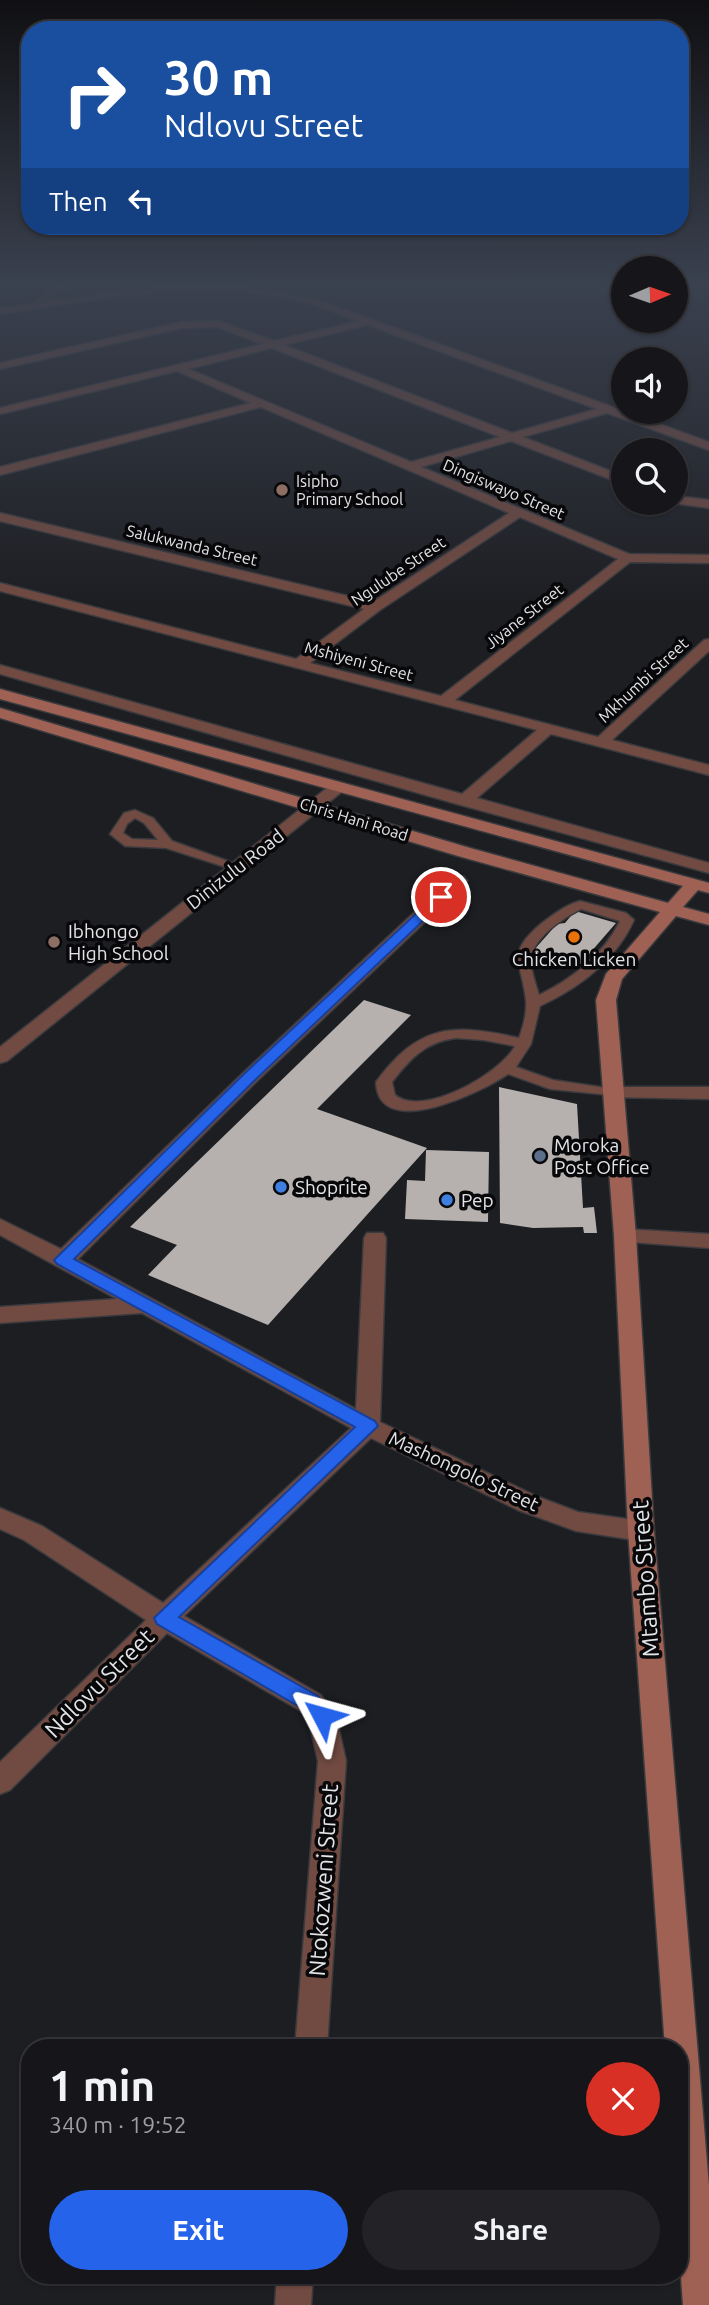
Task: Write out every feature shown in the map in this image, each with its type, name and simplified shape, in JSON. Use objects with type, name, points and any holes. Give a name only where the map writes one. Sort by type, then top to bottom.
[{"type":"main road","name":"Chris Hani Road","points":[[0,694],[701,886]]},
{"type":"main road","name":"Chris Hani Road","points":[[0,712],[464,852],[709,920]]},
{"type":"main road","name":"Mtambo Street","points":[[680,2039],[641,1531],[625,1236],[606,1000],[613,978],[673,909],[701,886]]},
{"type":"main road","name":"Mtambo Street","points":[[688,2137],[701,2305]]},
{"type":"street","points":[[0,411],[80,392]]},
{"type":"street","name":"Dingiswayo Street","points":[[232,392],[627,558],[709,559]]},
{"type":"street","points":[[397,392],[611,475]]},
{"type":"street","points":[[555,392],[709,446]]},
{"type":"street","points":[[0,471],[261,404]]},
{"type":"street","points":[[410,466],[605,410]]},
{"type":"street","points":[[688,501],[709,504]]},
{"type":"street","name":"Ngulube Street","points":[[300,663],[375,607],[519,512]]},
{"type":"street","name":"Salukwanda Street","points":[[0,517],[375,607]]},
{"type":"street","name":"Jiyane Street","points":[[443,702],[627,558]]},
{"type":"street","name":"Mshiyeni Street","points":[[0,587],[709,771]]},
{"type":"street","name":"Mkhumbi Street","points":[[601,742],[709,643]]},
{"type":"street","points":[[0,669],[709,868]]},
{"type":"street","points":[[463,801],[548,729]]},
{"type":"street","name":"Dinizulu Road","points":[[0,1057],[338,787]]},
{"type":"street","points":[[63,1260],[250,1077],[458,881]]},
{"type":"street","points":[[615,1093],[709,1093]]},
{"type":"street","name":"Mashongolo Street","points":[[0,1226],[368,1426],[552,1512],[576,1521],[641,1531]]},
{"type":"street","points":[[625,1236],[709,1241]]},
{"type":"street","points":[[368,1426],[375,1238]]},
{"type":"street","points":[[0,1315],[145,1305]]},
{"type":"street","name":"Ndlovu Street","points":[[0,1781],[165,1618],[368,1426]]},
{"type":"street","name":"Ntokozweni Street","points":[[0,1518],[33,1532],[165,1618],[311,1703],[322,1716],[332,1761],[312,2039]]},
{"type":"street","points":[[293,2305],[294,2284]]},
{"type":"lane","points":[[167,844],[238,867]]},
{"type":"lane","points":[[524,1044],[470,1035],[442,1035],[417,1046],[384,1082],[383,1090],[397,1104],[415,1107],[437,1103],[459,1094],[507,1069],[524,1044],[530,1029],[534,1003],[524,964],[525,952],[555,919],[580,905],[611,912],[627,920],[617,937],[584,976],[568,988],[534,1003]]},
{"type":"lane","points":[[507,1069],[551,1084],[615,1093]]},
{"type":"building","name":"Chicken Licken","points":[[575,911],[616,923],[577,968],[549,960],[552,956],[533,951],[557,924],[565,923]]},
{"type":"building","name":"Shoprite","points":[[364,1000],[411,1015],[317,1109],[427,1148],[268,1325],[148,1275],[177,1245],[130,1227]]},
{"type":"building","name":"Moroka Post Office","points":[[499,1087],[577,1104],[583,1208],[594,1207],[597,1233],[584,1233],[583,1227],[533,1228],[500,1223]]},
{"type":"building","name":"Pep","points":[[426,1150],[489,1152],[488,1222],[405,1219],[407,1180],[425,1181]]},
{"type":"place","name":"Isipho Primary School","points":[[282,490]]},
{"type":"place","name":"Chicken Licken","points":[[574,937]]},
{"type":"place","name":"Ibhongo High School","points":[[54,942]]},
{"type":"place","name":"Moroka Post Office","points":[[540,1156]]},
{"type":"place","name":"Shoprite","points":[[281,1187]]},
{"type":"place","name":"Pep","points":[[447,1200]]},
{"type":"route","points":[[322,1716],[311,1703],[165,1618],[368,1426],[63,1260],[250,1077],[441,897]]}]
